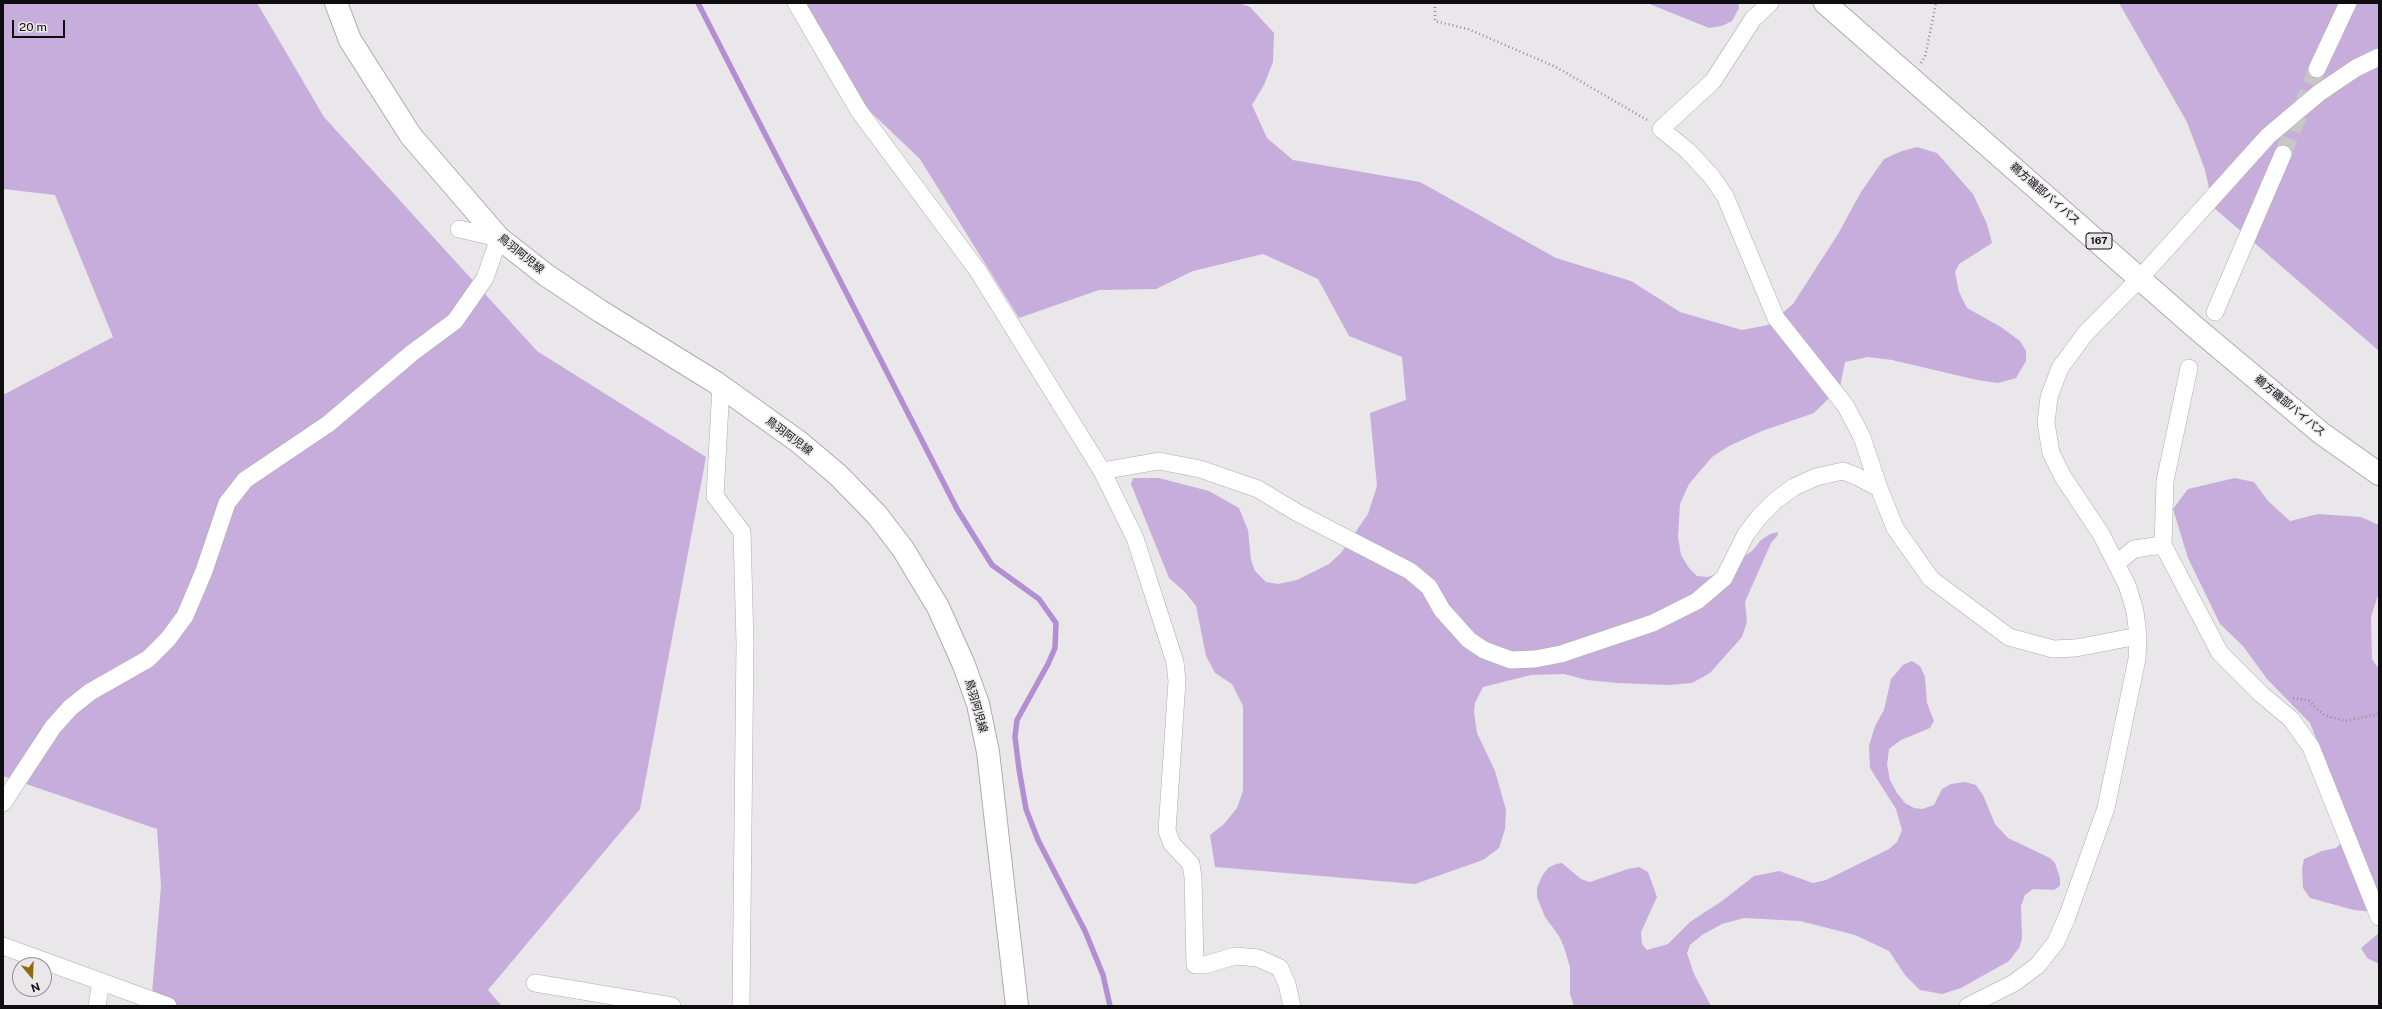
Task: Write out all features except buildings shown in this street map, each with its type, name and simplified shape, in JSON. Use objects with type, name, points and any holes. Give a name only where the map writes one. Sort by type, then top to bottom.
[{"type":"main road","name":"鳥羽阿児線","points":[[336,3],[350,40],[411,136],[499,238],[546,275],[600,311],[721,386],[799,442],[843,481],[877,515],[903,549],[938,607],[964,665],[978,704],[988,752],[1017,1006]]},
{"type":"main road","name":"鵜方磯部バイパス","points":[[1825,3],[2321,433],[2379,474]]},
{"type":"street","points":[[796,3],[859,111],[978,271],[1102,471],[1135,538],[1175,662],[1177,681],[1167,831],[1172,844],[1191,864],[1193,877],[1195,965],[1205,965],[1236,956],[1258,958],[1280,968],[1287,984],[1292,1006]]},
{"type":"street","points":[[1770,3],[1753,19],[1713,81],[1661,129],[1688,151],[1712,177],[1726,196],[1776,318],[1845,406],[1862,437],[1879,488],[1895,528],[1931,579],[2009,637],[2053,649],[2076,648],[2138,636]]},
{"type":"street","points":[[2317,69],[2348,3]]},
{"type":"street","points":[[1968,1006],[2014,983],[2038,965],[2056,942],[2068,917],[2106,808],[2137,659],[2138,636],[2135,611],[2117,563],[2063,477],[2051,453],[2046,423],[2049,397],[2060,368],[2085,334],[2141,277],[2268,136],[2319,93],[2356,68],[2379,57]]},
{"type":"street","points":[[2215,312],[2283,154]]},
{"type":"street","points":[[3,802],[53,727],[70,708],[90,692],[148,659],[168,639],[185,616],[204,571],[227,503],[245,480],[328,424],[412,354],[455,321],[485,278],[499,238],[459,229]]},
{"type":"street","points":[[2189,368],[2165,481],[2163,545],[2220,653],[2261,694],[2291,719],[2311,747],[2379,917]]},
{"type":"street","points":[[721,386],[715,496],[742,532],[745,643],[742,1006]]},
{"type":"street","points":[[1102,471],[1159,461],[1200,469],[1258,489],[1296,512],[1410,571],[1429,587],[1442,610],[1469,640],[1484,650],[1511,660],[1535,659],[1561,654],[1653,623],[1697,601],[1724,578],[1746,534],[1760,516],[1776,500],[1794,487],[1816,477],[1842,471],[1856,476],[1879,488]]},
{"type":"street","points":[[2117,563],[2134,549],[2163,545]]},
{"type":"street","points":[[3,946],[168,1006]]},
{"type":"street","points":[[96,1006],[101,982]]},
{"type":"street","points":[[535,983],[672,1006]]},
{"type":"path","points":[[1435,3],[1434,21],[1468,29],[1556,67],[1661,129]]},
{"type":"path","points":[[1912,79],[1925,57],[1936,3]]},
{"type":"path","points":[[2261,694],[2308,700],[2324,715],[2345,721],[2379,714]]},
{"type":"shaded area","points":[[3,3],[257,3],[324,117],[537,351],[706,457],[640,809],[488,990],[502,1006],[151,1006],[161,886],[157,829],[3,776],[3,395],[113,337],[55,195],[3,189]]},
{"type":"shaded area","points":[[805,3],[1239,3],[1250,7],[1274,33],[1273,62],[1264,85],[1252,105],[1267,138],[1293,160],[1420,182],[1556,258],[1631,281],[1680,312],[1742,330],[1768,325],[1793,304],[1838,234],[1861,192],[1884,159],[1902,151],[1917,147],[1937,153],[1973,194],[1987,224],[1992,243],[1959,264],[1955,272],[1959,292],[1967,308],[2001,327],[2020,341],[2026,351],[2026,361],[2016,378],[1998,383],[1977,380],[1892,360],[1868,357],[1845,362],[1840,387],[1814,413],[1762,431],[1729,446],[1712,457],[1689,484],[1680,504],[1678,537],[1681,555],[1689,568],[1697,576],[1708,577],[1720,572],[1752,551],[1761,540],[1770,534],[1778,532],[1778,535],[1771,543],[1745,602],[1747,622],[1742,637],[1710,673],[1692,683],[1669,685],[1617,683],[1587,680],[1564,674],[1531,675],[1483,687],[1475,703],[1474,712],[1477,733],[1495,771],[1506,810],[1505,829],[1499,848],[1483,860],[1415,884],[1215,867],[1210,835],[1224,824],[1237,808],[1243,791],[1243,706],[1232,684],[1215,673],[1206,656],[1196,606],[1185,592],[1169,578],[1131,484],[1133,478],[1159,478],[1209,491],[1239,508],[1248,530],[1251,560],[1255,571],[1266,582],[1278,584],[1297,580],[1329,564],[1341,553],[1368,514],[1377,486],[1370,413],[1406,400],[1402,357],[1349,336],[1318,279],[1263,254],[1193,271],[1156,289],[1099,290],[1019,318],[920,159],[858,100]]},
{"type":"shaded area","points":[[1647,3],[1738,3],[1739,8],[1732,21],[1722,26],[1709,28]]},
{"type":"shaded area","points":[[2119,3],[2379,3],[2379,351],[2213,207],[2205,170],[2187,122]]},
{"type":"shaded area","points":[[2235,478],[2254,482],[2268,501],[2290,521],[2318,514],[2361,517],[2379,525],[2379,592],[2371,617],[2372,659],[2379,669],[2379,923],[2373,912],[2354,910],[2310,898],[2303,888],[2302,869],[2304,859],[2322,851],[2336,848],[2351,833],[2343,806],[2310,723],[2267,679],[2243,646],[2220,624],[2188,558],[2173,509],[2188,489]]},
{"type":"shaded area","points":[[1912,661],[1920,666],[1925,677],[1927,703],[1934,721],[1930,728],[1901,740],[1889,749],[1887,765],[1890,780],[1897,793],[1905,803],[1914,808],[1922,809],[1934,805],[1942,789],[1951,784],[1965,782],[1976,785],[1983,795],[1995,824],[2008,838],[2050,858],[2055,863],[2060,878],[2060,886],[2054,890],[2033,889],[2025,895],[2021,906],[2022,939],[2019,948],[2009,961],[1961,988],[1942,994],[1920,990],[1905,975],[1889,951],[1855,935],[1800,921],[1744,918],[1722,924],[1702,935],[1690,945],[1687,953],[1694,974],[1711,1006],[1574,1006],[1570,994],[1570,967],[1564,947],[1559,936],[1545,917],[1537,897],[1537,888],[1542,876],[1548,868],[1562,863],[1581,879],[1590,882],[1628,869],[1639,867],[1648,872],[1657,897],[1641,932],[1642,944],[1647,950],[1668,944],[1690,922],[1722,901],[1754,876],[1779,871],[1813,883],[1826,880],[1889,849],[1897,842],[1902,830],[1896,809],[1870,768],[1869,746],[1875,726],[1884,710],[1891,679],[1903,665]]},
{"type":"shaded area","points":[[2379,933],[2379,964],[2367,958],[2361,948]]},
{"type":"waterway","points":[[698,3],[957,509],[992,565],[1039,599],[1056,623],[1055,648],[1048,664],[1017,720],[1015,737],[1019,769],[1026,809],[1038,840],[1085,931],[1103,975],[1110,1006]]},
{"type":"tunnel","points":[[2283,154],[2317,69]]}]
